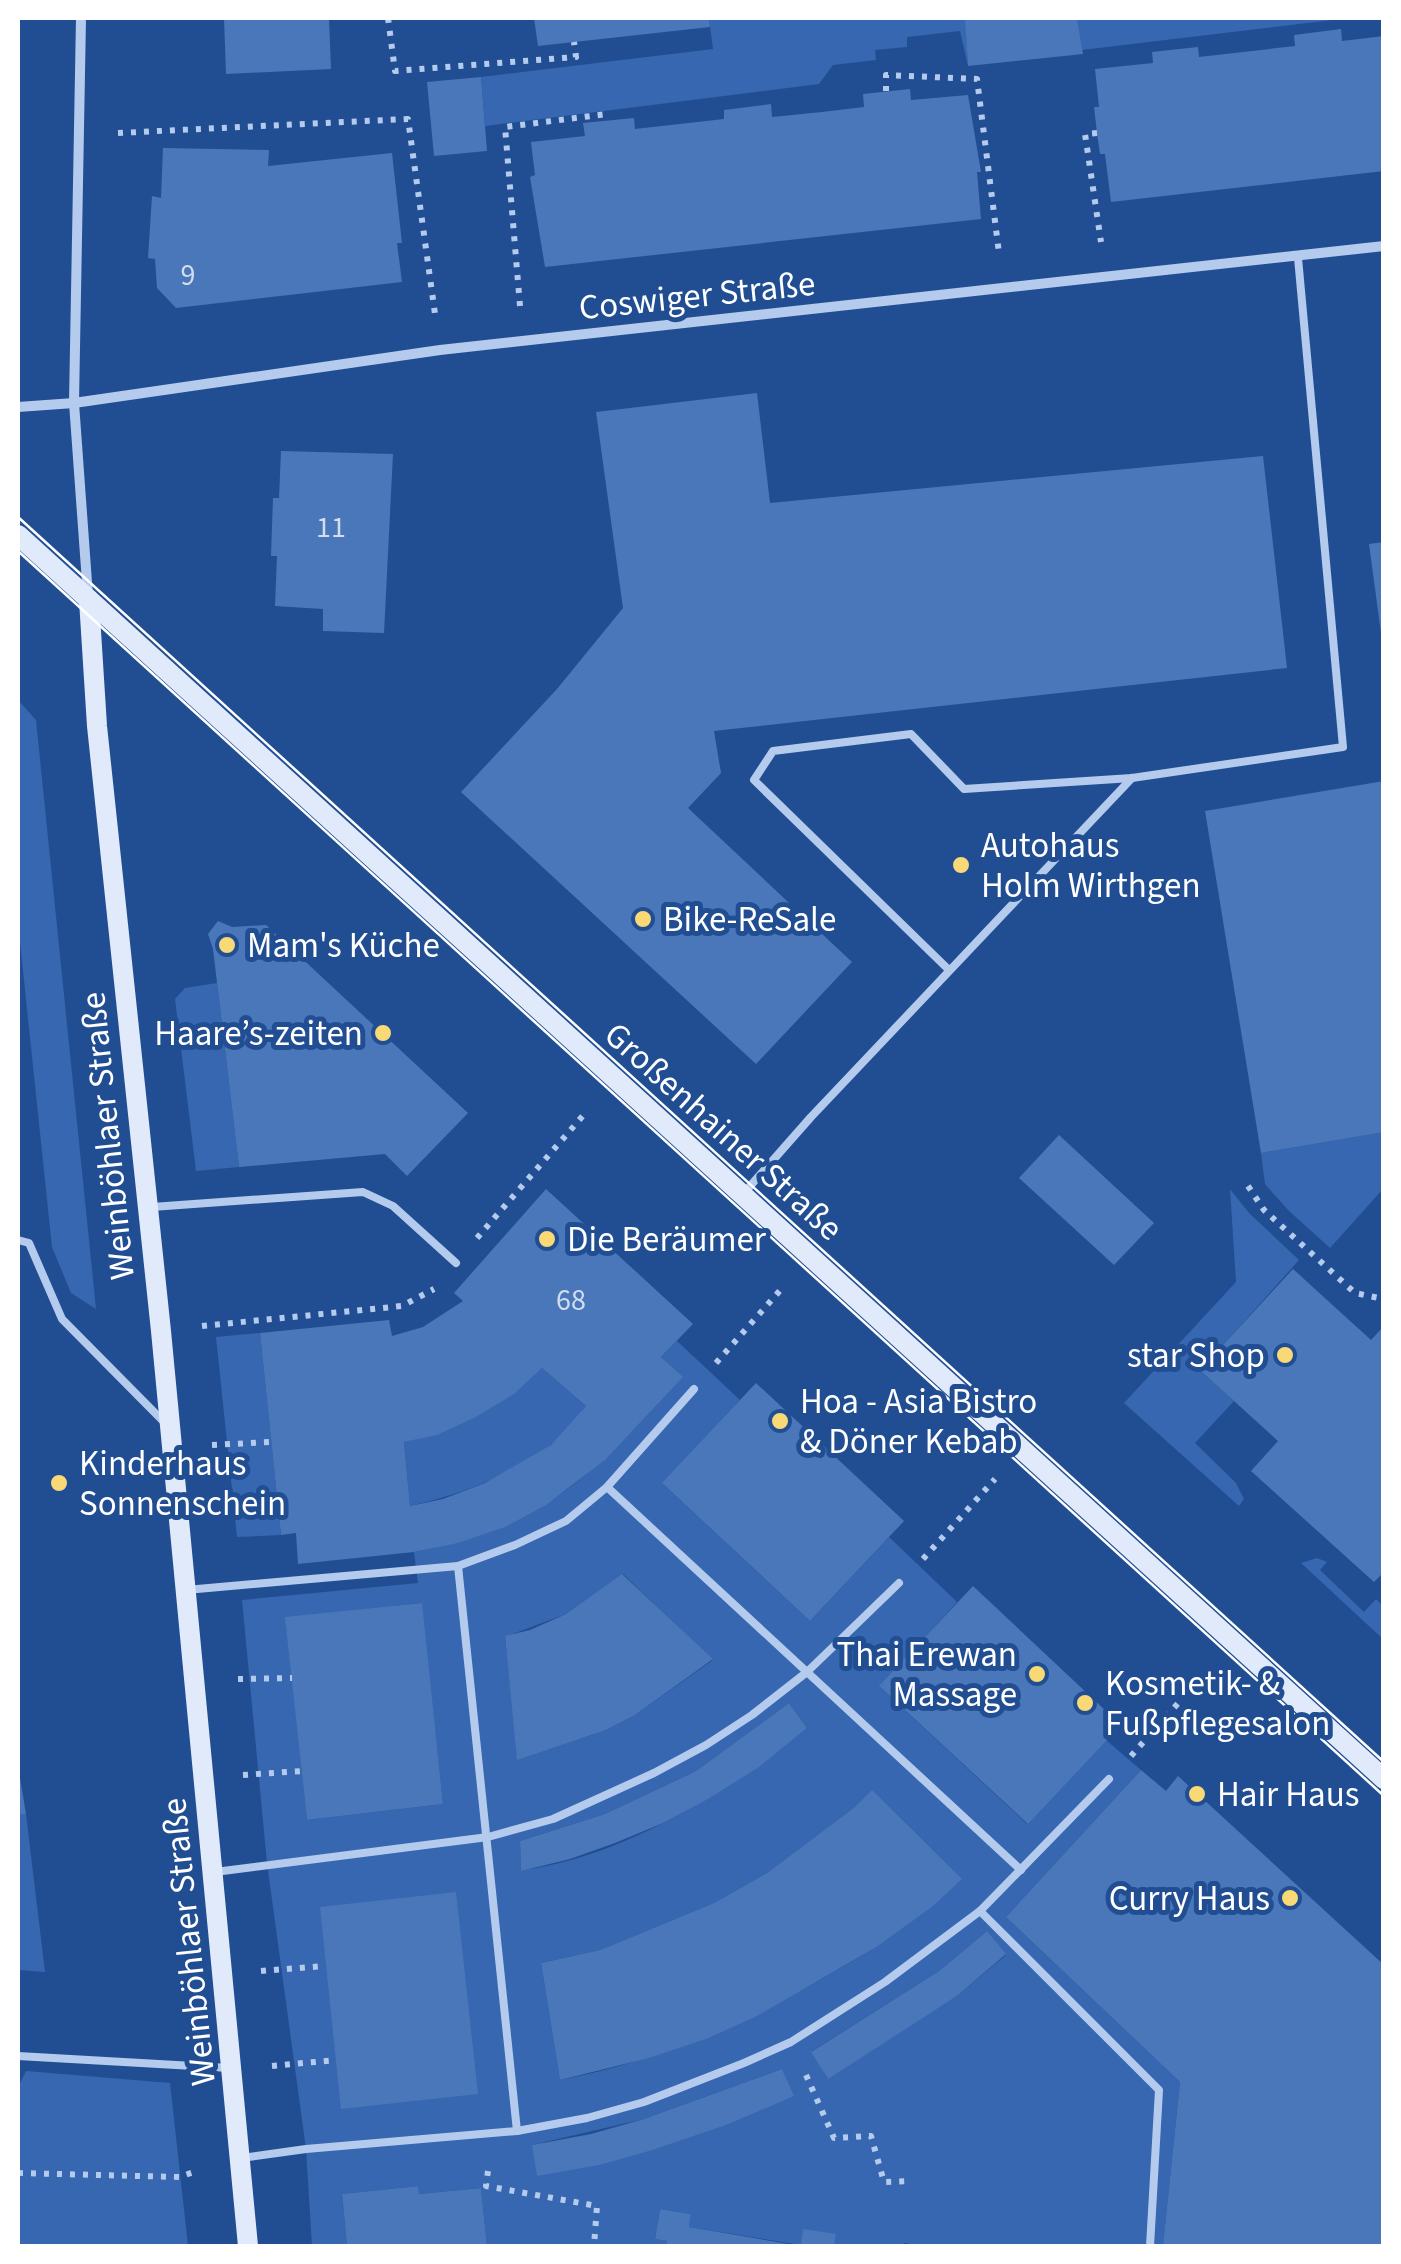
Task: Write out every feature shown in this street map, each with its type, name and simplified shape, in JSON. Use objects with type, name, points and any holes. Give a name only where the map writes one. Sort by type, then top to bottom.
[{"type":"main road","name":"Großenhainer Straße","points":[[18,535],[1384,1779]]},
{"type":"main road","name":"Weinböhlaer Straße","points":[[88,600],[97,726],[171,1438],[248,2246]]},
{"type":"street","name":"Weinböhlaer Straße","points":[[81,18],[74,403],[88,600]]},
{"type":"street","name":"Coswiger Straße","points":[[18,408],[440,350],[1384,246]]},
{"type":"lane","points":[[949,970],[754,780],[773,750],[911,734],[964,789],[1132,778],[1343,747],[1298,258]]},
{"type":"lane","points":[[744,1193],[1132,778]]},
{"type":"lane","points":[[148,1208],[363,1192],[393,1206],[456,1263]]},
{"type":"lane","points":[[18,1240],[29,1244],[62,1319],[171,1438]]},
{"type":"lane","points":[[186,1590],[458,1566],[515,1545],[566,1521],[607,1488],[694,1389]]},
{"type":"lane","points":[[607,1488],[1021,1870]]},
{"type":"lane","points":[[458,1566],[517,2131]]},
{"type":"lane","points":[[214,1872],[488,1837],[553,1819],[654,1773],[722,1735],[807,1672],[899,1583]]},
{"type":"lane","points":[[242,2158],[492,2134],[586,2118],[644,2102],[792,2042],[885,1982],[980,1911],[1109,1780]]},
{"type":"lane","points":[[980,1911],[1159,2090],[1150,2246]]},
{"type":"lane","points":[[18,2056],[233,2069]]},
{"type":"path","points":[[388,18],[395,71],[576,57],[574,42]]},
{"type":"path","points":[[886,91],[886,75],[977,79],[1004,289]]},
{"type":"path","points":[[523,342],[506,128],[607,114]]},
{"type":"path","points":[[77,135],[408,119],[440,350]]},
{"type":"path","points":[[1097,133],[1085,134],[1106,278]]},
{"type":"path","points":[[1248,1186],[1264,1210],[1355,1293],[1384,1299]]},
{"type":"path","points":[[694,1389],[811,1255]]},
{"type":"path","points":[[171,1438],[271,1442]]},
{"type":"path","points":[[899,1583],[1022,1448]]},
{"type":"path","points":[[1109,1780],[1234,1642]]},
{"type":"path","points":[[195,1681],[292,1678]]},
{"type":"path","points":[[204,1777],[302,1771]]},
{"type":"path","points":[[224,1973],[325,1966]]},
{"type":"path","points":[[792,2042],[834,2138],[871,2136],[884,2182],[912,2181]]},
{"type":"path","points":[[233,2069],[336,2060]]},
{"type":"path","points":[[492,2134],[486,2186],[598,2206],[594,2246]]},
{"type":"path","points":[[18,2173],[180,2177],[242,2158]]},
{"type":"shaded area","points":[[709,18],[970,18],[966,19],[968,66],[960,31],[907,37],[907,47],[875,50],[876,60],[833,65],[819,84],[485,126],[481,77],[713,49]]},
{"type":"shaded area","points":[[1077,18],[1349,18],[1082,50]]},
{"type":"shaded area","points":[[18,700],[36,720],[96,1309],[71,1293],[52,1247],[18,923]]},
{"type":"shaded area","points":[[217,983],[239,1167],[196,1171],[175,999],[185,988]]},
{"type":"shaded area","points":[[1383,1132],[1383,1189],[1330,1248],[1265,1184],[1261,1153]]},
{"type":"shaded area","points":[[1230,1189],[1249,1213],[1299,1260],[1201,1370],[1234,1401],[1195,1443],[1236,1483],[1244,1499],[1239,1506],[1124,1403],[1236,1282]]},
{"type":"shaded area","points":[[260,1333],[281,1535],[237,1537],[216,1337]]},
{"type":"shaded area","points":[[677,1341],[740,1400],[663,1484],[810,1621],[889,1537],[957,1602],[880,1687],[1027,1824],[1106,1740],[1141,1770],[1006,1917],[1180,2082],[1163,2245],[1177,2246],[834,2246],[835,2234],[801,2245],[689,2227],[691,2214],[660,2209],[655,2239],[667,2241],[666,2246],[487,2246],[481,2188],[419,2194],[418,2186],[342,2194],[347,2246],[312,2246],[306,2149],[267,1863],[242,1600],[418,1583],[414,1552],[500,1527],[534,1511],[594,1468],[682,1377],[661,1357]],"holes":[[[623,1574],[713,1660],[635,1715],[606,1730],[518,1759],[505,1637],[566,1614]],[[421,1603],[443,1804],[307,1820],[286,1618]],[[789,1703],[807,1728],[709,1797],[635,1837],[597,1852],[521,1870],[520,1841],[605,1814],[696,1771]],[[856,1806],[875,1948],[724,2028],[644,2059],[560,2080],[541,1963],[600,1950],[714,1903],[767,1873]],[[987,1931],[1006,1955],[957,1996],[827,2078],[812,2051],[939,1971]],[[782,2069],[793,2096],[656,2149],[532,2145],[644,2119]]]},
{"type":"shaded area","points":[[542,1368],[586,1406],[563,1433],[532,1458],[499,1476],[410,1506],[404,1442],[478,1415]]},
{"type":"shaded area","points":[[1317,1558],[1327,1562],[1320,1570],[1364,1612],[1376,1599],[1383,1606],[1383,1639],[1301,1563]]},
{"type":"shaded area","points":[[26,1814],[45,1972],[18,1970],[18,1815]]},
{"type":"shaded area","points":[[26,2071],[170,2083],[188,2246],[18,2246],[18,2088]]},
{"type":"building","points":[[224,18],[329,18],[331,69],[226,74]]},
{"type":"building","points":[[534,18],[709,18],[710,27],[538,46]]},
{"type":"building","points":[[965,18],[1077,18],[1083,54],[968,66]]},
{"type":"building","points":[[1341,29],[1342,41],[1384,36],[1384,171],[1111,202],[1105,154],[1100,154],[1097,133],[1095,69],[1153,63],[1152,52],[1198,47],[1199,57],[1295,46],[1294,35]]},
{"type":"building","points":[[481,77],[487,151],[434,156],[427,82]]},
{"type":"building","points":[[910,89],[911,100],[968,95],[981,172],[977,172],[981,219],[545,267],[530,177],[535,175],[531,142],[585,136],[583,123],[634,118],[635,129],[724,119],[724,110],[771,104],[772,117],[822,112],[864,107],[863,94]]},
{"type":"building","points":[[163,148],[269,150],[268,166],[392,153],[402,243],[397,243],[402,282],[176,308],[157,288],[155,259],[148,258],[152,196],[161,198]]},
{"type":"building","points":[[757,393],[770,503],[1263,456],[1287,668],[714,731],[721,773],[688,808],[852,962],[756,1064],[461,792],[557,689],[623,608],[596,412]]},
{"type":"building","points":[[281,451],[393,454],[384,633],[323,631],[323,609],[275,606],[277,556],[271,556],[273,498],[279,498]]},
{"type":"building","points":[[1384,542],[1384,633],[1381,633],[1369,544]]},
{"type":"building","points":[[1384,781],[1384,1132],[1261,1153],[1205,811]]},
{"type":"building","points":[[218,921],[232,927],[266,925],[468,1113],[407,1176],[385,1154],[239,1167],[208,934]]},
{"type":"building","points":[[1059,1135],[1154,1223],[1114,1265],[1019,1178]]},
{"type":"building","points":[[546,1189],[693,1324],[661,1357],[683,1377],[605,1460],[546,1505],[505,1527],[414,1552],[298,1564],[296,1533],[281,1535],[260,1333],[389,1320],[392,1336],[423,1327],[463,1301],[454,1293]],"holes":[[[542,1368],[586,1406],[551,1445],[485,1483],[410,1506],[404,1442],[437,1435],[474,1418],[514,1394]]]},
{"type":"building","points":[[1293,1269],[1371,1340],[1384,1326],[1384,1572],[1374,1582],[1251,1471],[1278,1441],[1200,1370]]},
{"type":"building","points":[[756,1383],[904,1521],[810,1621],[662,1483]]},
{"type":"building","points":[[622,1574],[713,1659],[635,1715],[606,1730],[517,1760],[505,1636],[566,1614]]},
{"type":"building","points":[[973,1586],[1121,1725],[1028,1824],[879,1686]]},
{"type":"building","points":[[422,1603],[443,1804],[307,1820],[285,1617]]},
{"type":"building","points":[[789,1703],[807,1728],[759,1767],[708,1799],[615,1843],[521,1871],[520,1841],[605,1814],[696,1771]]},
{"type":"building","points":[[18,1766],[26,1814],[18,1815]]},
{"type":"building","points":[[1141,1770],[1166,1791],[1178,1776],[1384,1965],[1384,2246],[1163,2245],[1180,2082],[1006,1917]]},
{"type":"building","points":[[872,1790],[962,1879],[933,1906],[875,1948],[755,2017],[649,2058],[560,2080],[541,1963],[600,1950],[714,1903],[767,1873]]},
{"type":"building","points":[[456,1892],[478,2094],[341,2109],[320,1907]]},
{"type":"building","points":[[987,1931],[1006,1954],[957,1996],[828,2079],[811,2052],[939,1971]]},
{"type":"building","points":[[782,2069],[794,2096],[656,2149],[537,2176],[532,2145],[644,2119]]},
{"type":"building","points":[[418,2186],[419,2194],[481,2188],[487,2246],[347,2246],[342,2194]]},
{"type":"building","points":[[660,2209],[691,2214],[689,2227],[800,2246],[666,2246],[667,2241],[655,2239]]},
{"type":"building","points":[[803,2229],[836,2234],[834,2246],[801,2246]]},
{"type":"tram line","points":[[18,517],[1384,1762]]},
{"type":"tram line","points":[[18,551],[1384,1796]]},
{"type":"place","name":"Autohaus Holm Wirthgen","points":[[961,865]]},
{"type":"place","name":"Bike-ReSale","points":[[643,919]]},
{"type":"place","name":"Mam's Küche","points":[[227,945]]},
{"type":"place","name":"Haare’s-zeiten","points":[[383,1033]]},
{"type":"place","name":"Die Beräumer","points":[[547,1239]]},
{"type":"place","name":"star Shop","points":[[1285,1355]]},
{"type":"place","name":"Hoa - Asia Bistro & Döner Kebab","points":[[780,1421]]},
{"type":"place","name":"Kinderhaus Sonnenschein","points":[[59,1483]]},
{"type":"place","name":"Thai Erewan Massage","points":[[1037,1674]]},
{"type":"place","name":"Kosmetik- & Fußpflegesalon","points":[[1085,1703]]},
{"type":"place","name":"Hair Haus","points":[[1197,1794]]},
{"type":"place","name":"Curry Haus","points":[[1290,1898]]}]
